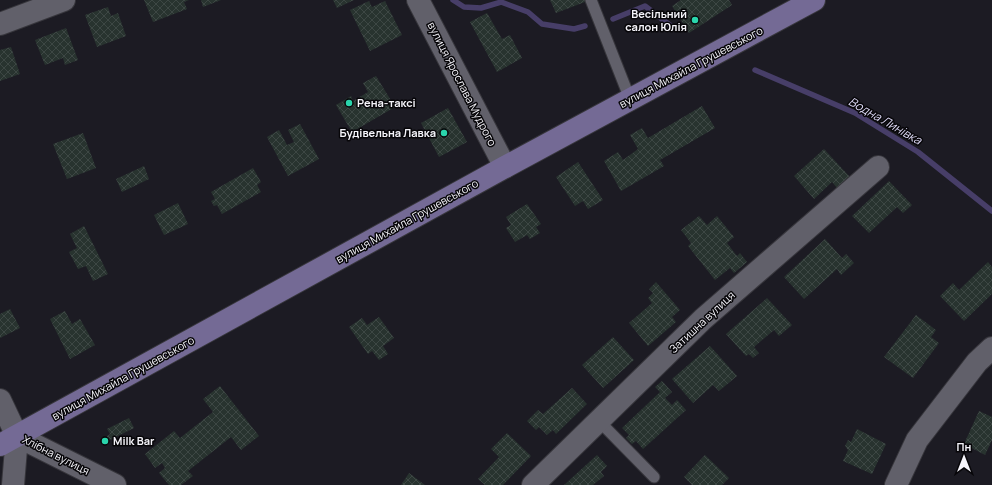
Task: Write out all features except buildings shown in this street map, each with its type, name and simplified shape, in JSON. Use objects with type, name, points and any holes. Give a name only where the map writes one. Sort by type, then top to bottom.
[{"type":"street","points":[[0,24],[64,0]]},
{"type":"street","name":"вулиця Ярослава Мудрого","points":[[418,0],[505,167]]},
{"type":"street","name":"вулиця Михайла Грушевського","points":[[9,441],[505,167],[814,0]]},
{"type":"street","name":"Затишна вулиця","points":[[533,485],[703,319],[878,167]]},
{"type":"street","points":[[896,485],[917,440],[977,362],[992,348]]},
{"type":"street","points":[[0,400],[9,441],[13,485]]},
{"type":"street","name":"Хлібна вулиця","points":[[9,441],[115,485]]},
{"type":"lane","points":[[591,0],[630,100]]},
{"type":"lane","points":[[599,422],[654,477]]},
{"type":"waterway","points":[[453,0],[464,7],[481,8],[501,2],[528,12],[542,24],[574,29],[585,26]]},
{"type":"waterway","points":[[613,19],[645,6],[675,29]]},
{"type":"waterway","name":"Водна Линівка","points":[[755,70],[855,113],[918,152],[992,211]]},
{"type":"place","name":"Весільний салон Юлія","points":[[695,20]]},
{"type":"place","name":"Рена-таксі","points":[[349,103]]},
{"type":"place","name":"Будівельна Лавка","points":[[444,133]]},
{"type":"place","name":"Milk Bar","points":[[105,441]]}]
